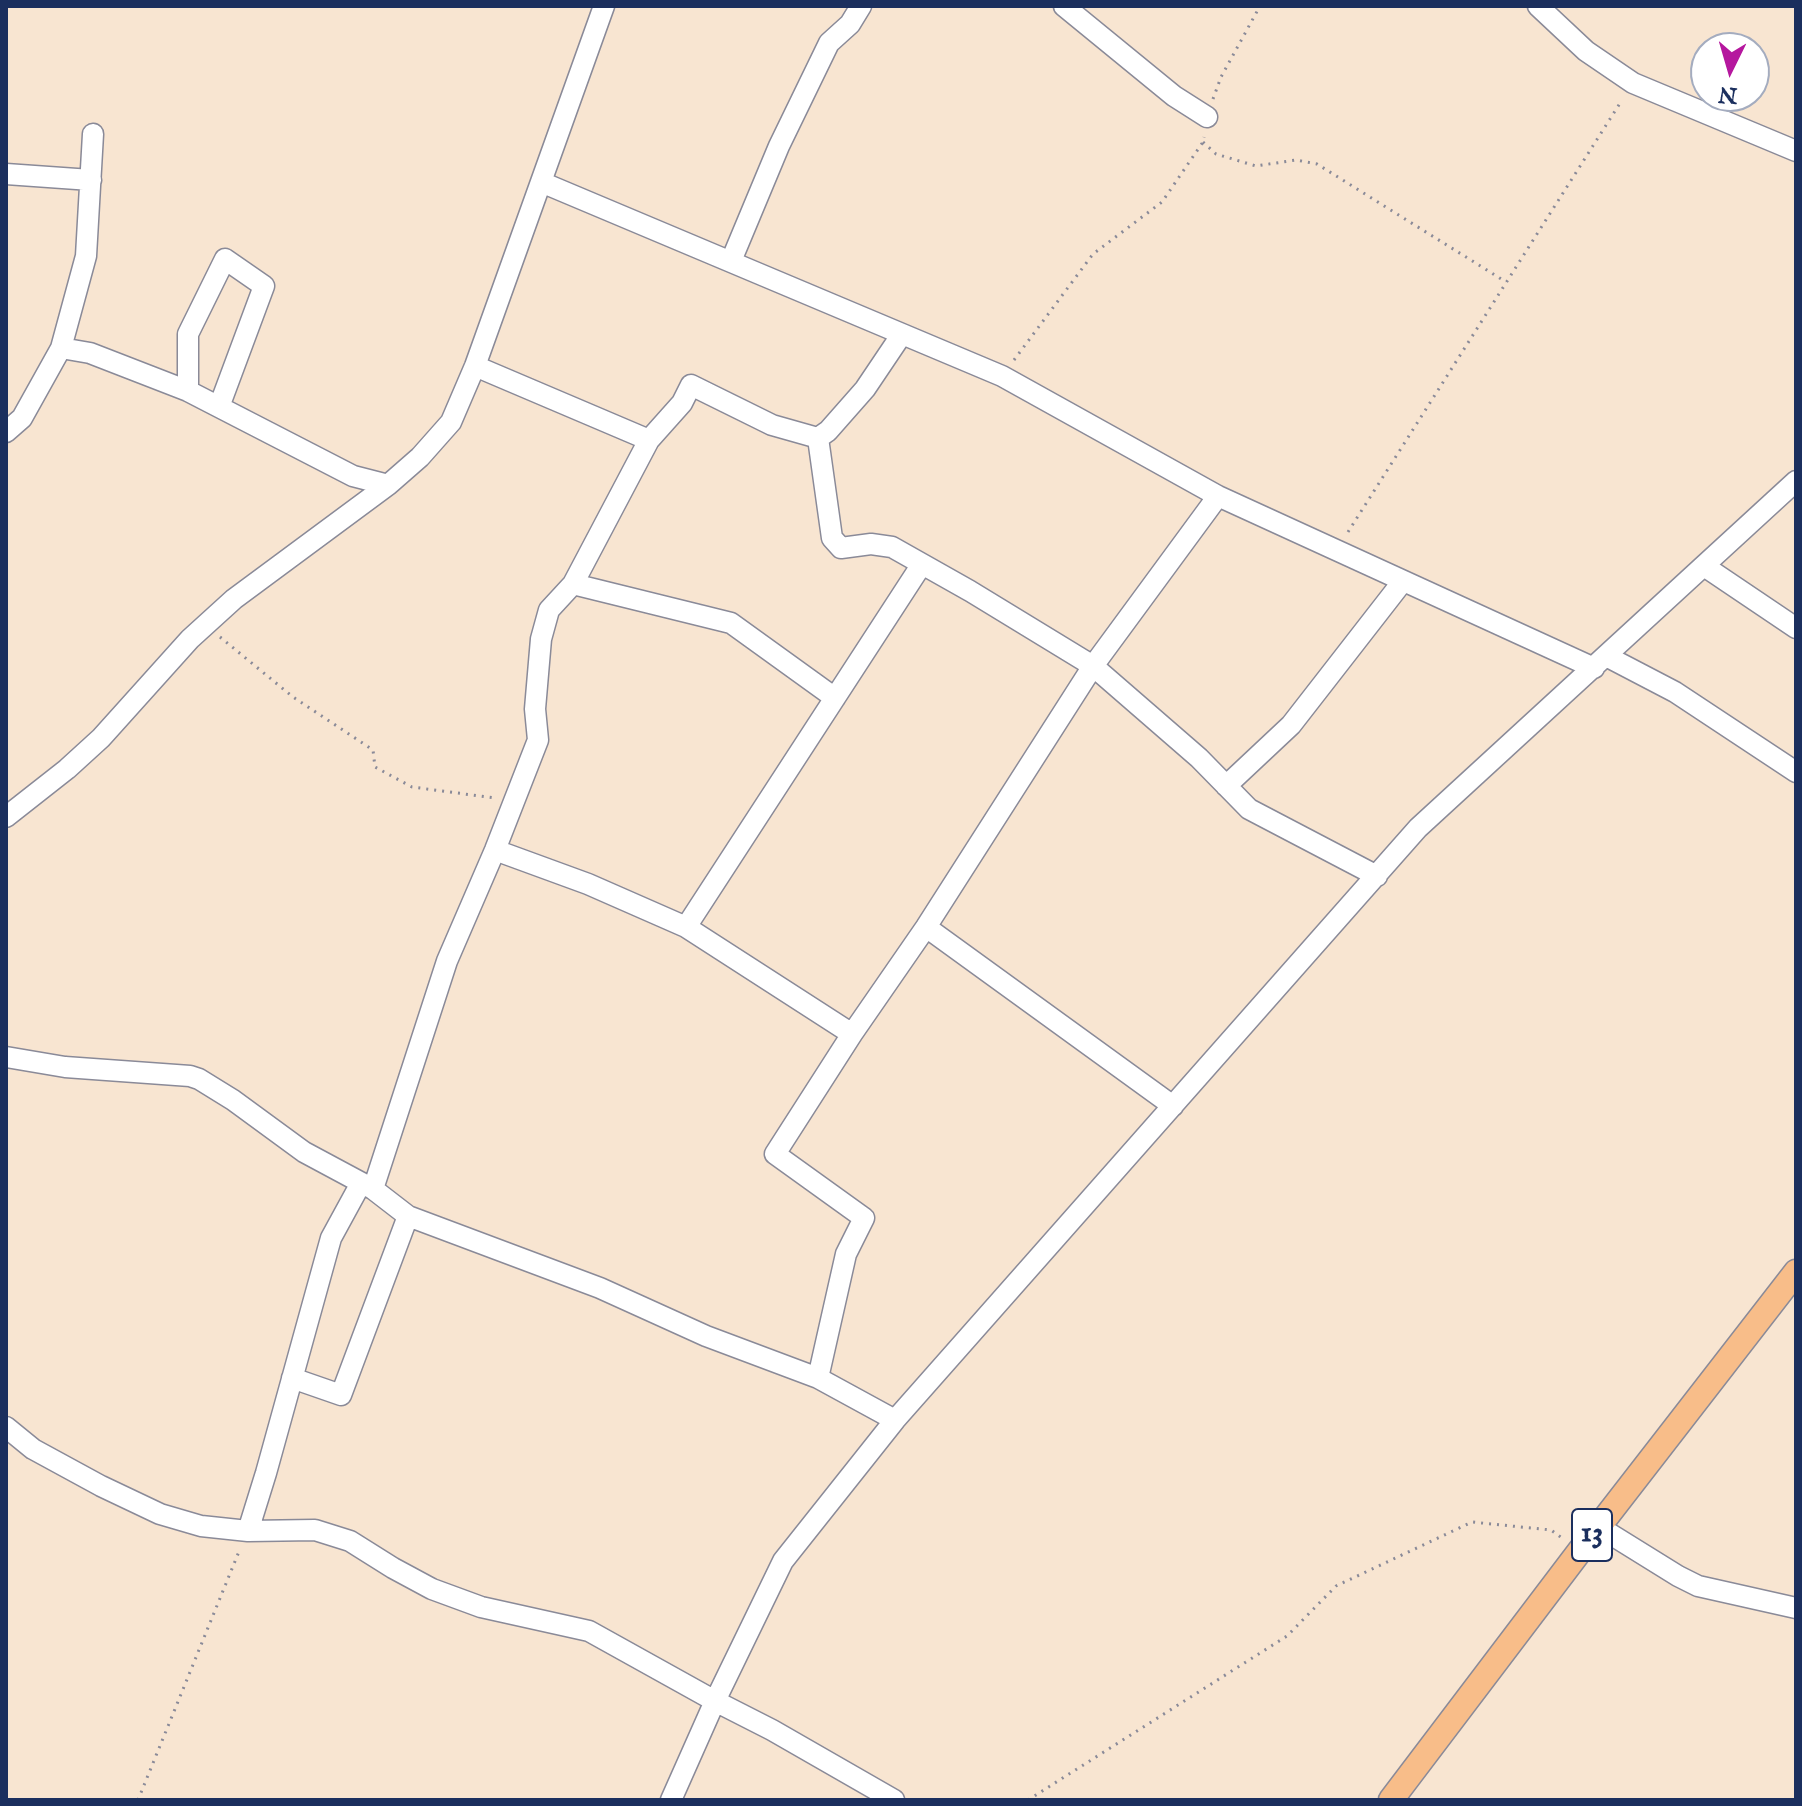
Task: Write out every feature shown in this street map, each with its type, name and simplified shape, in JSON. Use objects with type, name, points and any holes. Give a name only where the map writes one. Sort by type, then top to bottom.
[{"type":"main road","name":"13","points":[[1391,1800],[1796,1272]]},
{"type":"street","points":[[6,817],[101,738],[190,639],[234,599],[388,485],[420,457],[451,422],[475,366],[604,6]]},
{"type":"street","points":[[731,261],[779,146],[829,43],[850,24],[861,6]]},
{"type":"street","points":[[1064,6],[1174,96],[1207,117]]},
{"type":"street","points":[[1538,6],[1586,51],[1633,83],[1796,151]]},
{"type":"street","points":[[6,432],[22,418],[61,348],[86,256],[93,134]]},
{"type":"street","points":[[6,174],[91,180]]},
{"type":"street","points":[[541,182],[1002,376],[1218,496],[1403,581],[1675,692],[1796,772]]},
{"type":"street","points":[[188,391],[188,334],[225,259],[264,286],[219,407]]},
{"type":"street","points":[[818,438],[865,389],[902,334]]},
{"type":"street","points":[[61,348],[90,353],[188,391],[353,476],[388,485]]},
{"type":"street","points":[[475,366],[649,440]]},
{"type":"street","points":[[248,1531],[331,1238],[367,1186],[447,961],[538,740],[535,709],[541,639],[549,610],[573,584],[649,440],[682,403],[691,385],[772,425],[818,438]]},
{"type":"street","points":[[818,438],[832,538],[841,548],[871,544],[892,547],[1093,666],[1199,758],[1249,809],[1377,876]]},
{"type":"street","points":[[671,1800],[783,1561],[895,1420],[1418,828],[1796,481]]},
{"type":"street","points":[[818,1378],[846,1254],[864,1218],[775,1154],[926,927],[1093,666],[1218,496]]},
{"type":"street","points":[[686,927],[922,564]]},
{"type":"street","points":[[1704,566],[1796,628]]},
{"type":"street","points":[[1226,786],[1291,725],[1403,581]]},
{"type":"street","points":[[573,584],[731,623],[835,698]]},
{"type":"street","points":[[495,850],[588,884],[686,927],[852,1034]]},
{"type":"street","points":[[926,927],[1173,1106]]},
{"type":"street","points":[[6,1057],[65,1067],[190,1076],[233,1100],[304,1152],[367,1186],[408,1216],[600,1288],[706,1336],[818,1378],[895,1420]]},
{"type":"street","points":[[292,1378],[341,1395],[408,1216]]},
{"type":"street","points":[[6,1427],[33,1449],[160,1514],[201,1526],[248,1531],[315,1530],[350,1541],[432,1589],[481,1607],[589,1631],[894,1800]]},
{"type":"street","points":[[1599,1527],[1698,1586],[1796,1608]]},
{"type":"path","points":[[1002,376],[1093,254],[1162,202],[1203,142],[1207,117],[1221,77],[1260,6]]},
{"type":"path","points":[[1336,551],[1633,83]]},
{"type":"path","points":[[1203,142],[1216,154],[1256,166],[1296,160],[1317,164],[1506,282]]},
{"type":"path","points":[[205,625],[293,697],[373,750],[375,767],[412,787],[514,801]]},
{"type":"path","points":[[1028,1800],[1287,1636],[1336,1586],[1472,1522],[1551,1530],[1579,1552]]},
{"type":"path","points":[[138,1800],[215,1605],[248,1531]]}]
